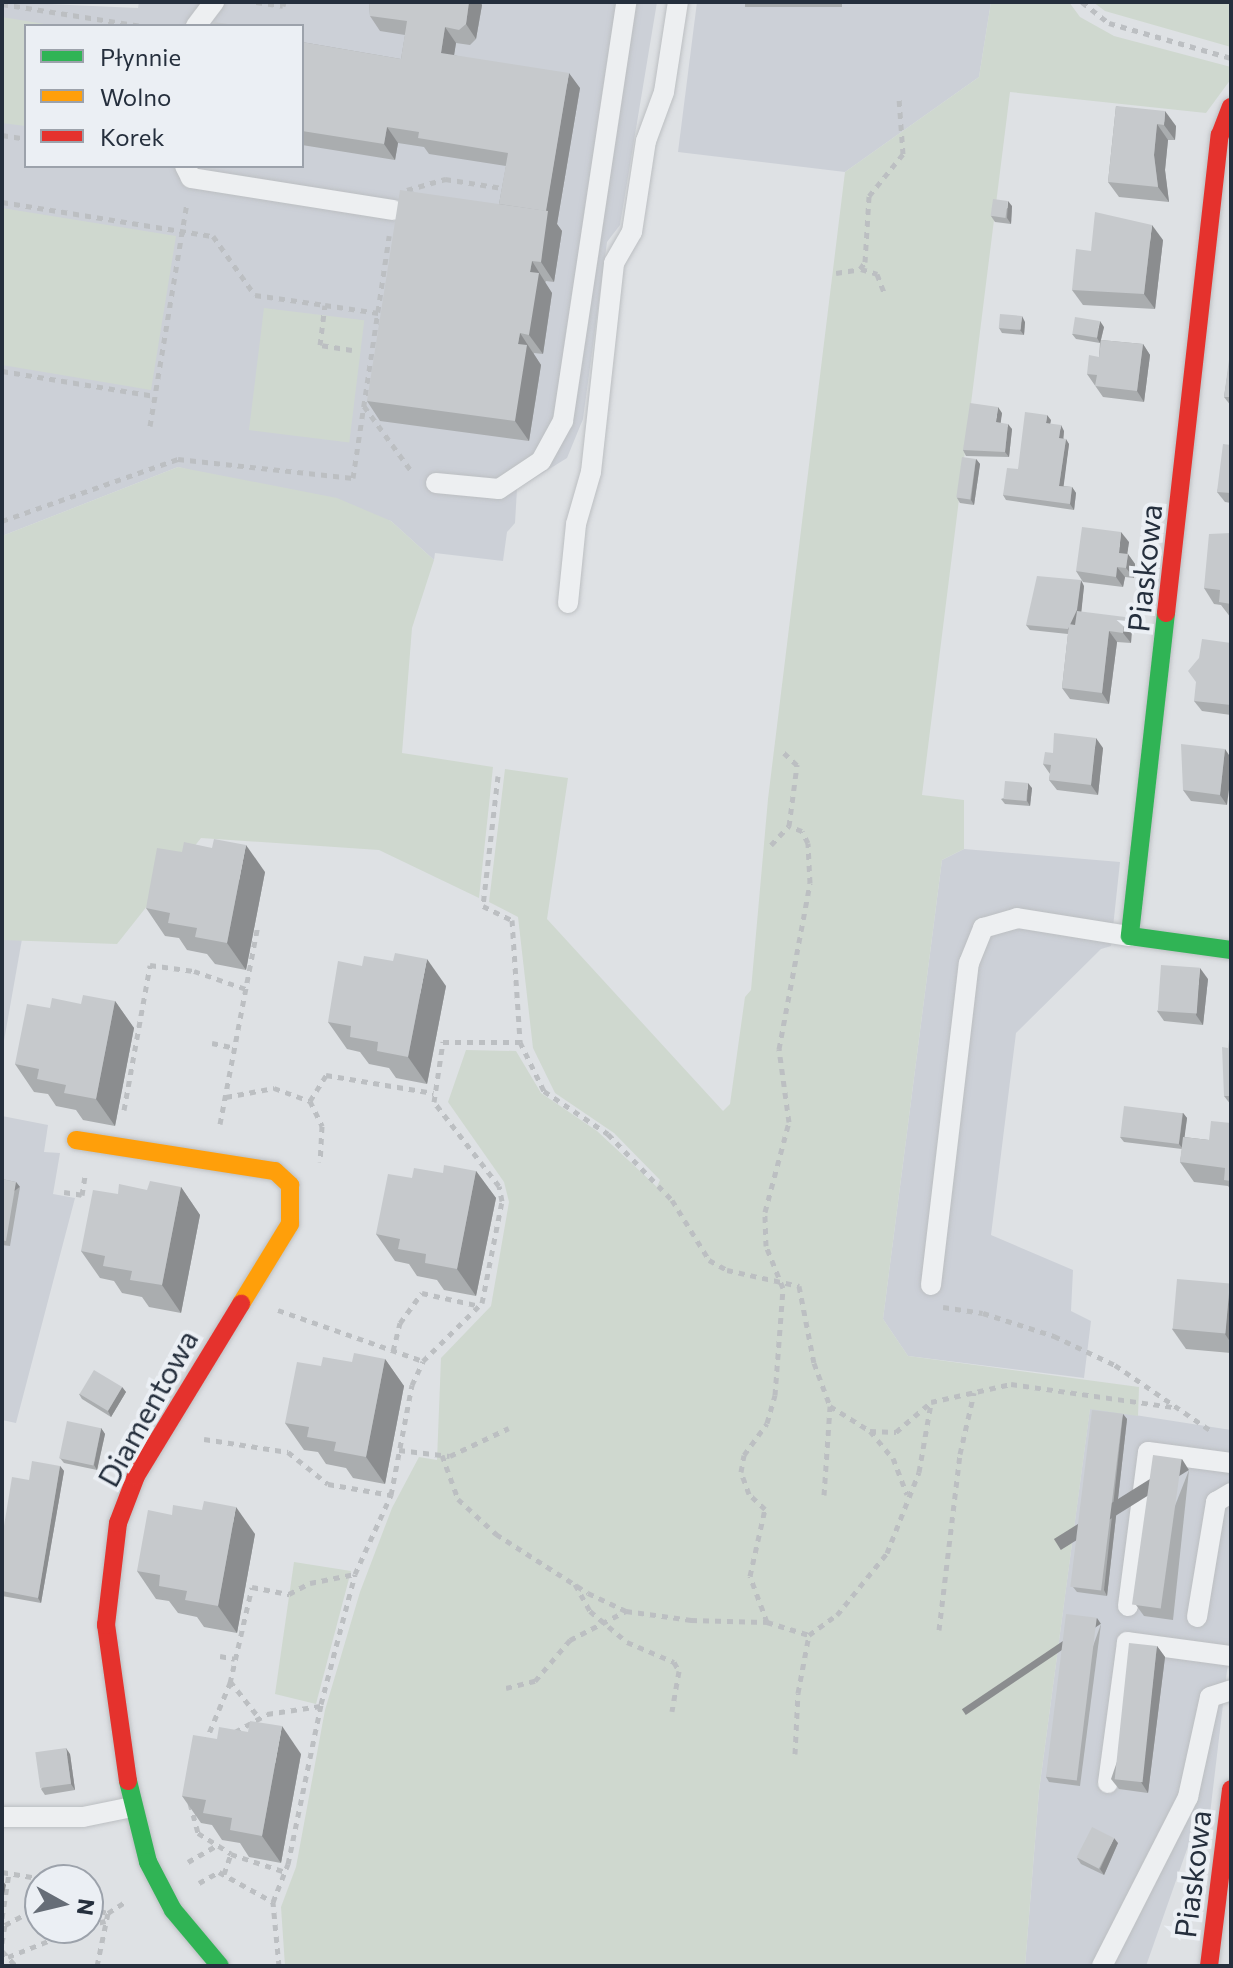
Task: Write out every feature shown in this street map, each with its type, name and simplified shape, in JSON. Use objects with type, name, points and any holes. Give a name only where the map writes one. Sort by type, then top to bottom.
[{"type":"street","name":"Piaskowa","points":[[1130,936],[1220,135],[1231,107]]},
{"type":"street","points":[[1130,936],[1231,950]]},
{"type":"street","name":"Diamentowa","points":[[76,1140],[275,1171],[290,1185],[290,1224],[163,1426],[118,1523],[106,1625],[132,1807],[148,1862],[173,1910],[220,1966]]},
{"type":"street","name":"Piaskowa","points":[[1209,1966],[1231,1789]]},
{"type":"lane","points":[[198,24],[214,2]]},
{"type":"lane","points":[[436,483],[499,489],[541,461],[563,421],[626,2]]},
{"type":"lane","points":[[568,603],[576,524],[591,472],[614,263],[632,232],[646,141],[664,92],[678,2]]},
{"type":"lane","points":[[188,172],[393,210]]},
{"type":"lane","points":[[931,1285],[969,963],[983,928],[1017,918],[1130,936]]},
{"type":"lane","points":[[1128,1606],[1148,1452],[1231,1463]]},
{"type":"lane","points":[[1197,1617],[1216,1502],[1231,1493]]},
{"type":"lane","points":[[1108,1783],[1127,1642],[1231,1656]]},
{"type":"lane","points":[[1102,1966],[1188,1797],[1210,1697],[1231,1690]]},
{"type":"lane","points":[[2,1817],[83,1817],[132,1807]]},
{"type":"path","points":[[256,2],[283,6],[284,2]]},
{"type":"path","points":[[1082,2],[1109,23],[1231,58]]},
{"type":"path","points":[[2,4],[128,24]]},
{"type":"path","points":[[860,269],[867,252],[869,196],[903,154],[899,98]]},
{"type":"path","points":[[2,135],[24,139]]},
{"type":"path","points":[[150,426],[182,231],[188,172]]},
{"type":"path","points":[[2,521],[178,459],[353,478],[393,210],[408,188],[445,179],[502,188]]},
{"type":"path","points":[[2,202],[213,236],[255,295],[378,313]]},
{"type":"path","points":[[836,273],[860,269],[877,274],[885,295]]},
{"type":"path","points":[[325,305],[320,345],[352,350]]},
{"type":"path","points":[[2,371],[155,396]]},
{"type":"path","points":[[363,405],[406,467],[436,483]]},
{"type":"path","points":[[771,845],[789,826],[797,765],[780,749]]},
{"type":"path","points":[[498,776],[483,906],[512,920],[520,1042],[544,1091],[619,1145],[672,1200],[709,1260],[727,1270],[799,1286],[814,1363],[830,1406],[824,1495]]},
{"type":"path","points":[[767,1622],[750,1576],[765,1509],[749,1494],[741,1472],[744,1455],[767,1423],[775,1395],[781,1280],[766,1246],[765,1212],[789,1122],[779,1049],[810,883],[808,843],[802,831],[789,826]]},
{"type":"path","points":[[213,1162],[258,925]]},
{"type":"path","points":[[126,1103],[150,965],[194,971],[246,989]]},
{"type":"path","points":[[279,1966],[273,1902],[285,1872],[320,1706],[355,1574],[391,1495],[412,1385],[423,1361],[480,1306],[502,1201],[499,1186],[434,1102],[443,1042],[520,1042]]},
{"type":"path","points":[[212,1043],[235,1048]]},
{"type":"path","points":[[310,1101],[326,1075],[434,1093]]},
{"type":"path","points":[[226,1097],[274,1088],[310,1101],[322,1126],[319,1166]]},
{"type":"path","points":[[931,1285],[942,1307],[983,1313],[1054,1336],[1115,1365],[1219,1436]]},
{"type":"path","points":[[393,1351],[400,1323],[422,1293],[480,1306]]},
{"type":"path","points":[[283,1312],[423,1361]]},
{"type":"path","points":[[870,1431],[896,1432],[931,1402],[1011,1384],[1173,1407]]},
{"type":"path","points":[[939,1630],[960,1454],[974,1393]]},
{"type":"path","points":[[795,1754],[798,1693],[809,1635],[837,1615],[887,1553],[919,1472],[931,1402]]},
{"type":"path","points":[[830,1406],[870,1431],[893,1458],[908,1495]]},
{"type":"path","points":[[399,1450],[450,1456],[509,1428]]},
{"type":"path","points":[[195,1437],[288,1452],[328,1484],[391,1495]]},
{"type":"path","points":[[442,1455],[458,1499],[496,1534],[626,1611],[691,1620],[767,1622],[809,1635]]},
{"type":"path","points":[[200,1757],[230,1681],[252,1587],[289,1594],[355,1574]]},
{"type":"path","points":[[575,1583],[578,1596],[627,1642],[674,1662],[679,1671],[672,1711]]},
{"type":"path","points":[[506,1688],[535,1681],[570,1640],[626,1611]]},
{"type":"path","points":[[220,1656],[235,1659]]},
{"type":"path","points":[[230,1681],[266,1727]]},
{"type":"path","points":[[230,1734],[258,1717],[320,1706]]},
{"type":"path","points":[[205,1742],[218,1738]]},
{"type":"path","points":[[302,1752],[310,1755]]},
{"type":"path","points":[[192,1796],[189,1808],[198,1833],[231,1854],[285,1872]]},
{"type":"path","points":[[186,1862],[218,1845]]},
{"type":"path","points":[[231,1854],[222,1873],[273,1902]]},
{"type":"path","points":[[2,1943],[5,1873]]},
{"type":"path","points":[[97,1966],[108,1913],[135,1895]]},
{"type":"path","points":[[3,1921],[24,1912]]},
{"type":"path","points":[[104,1912],[108,1913]]},
{"type":"path","points":[[8,1957],[41,1944]]},
{"type":"path","points":[[2,1951],[16,1966]]},
{"type":"shaded area","points":[[2,2],[138,8],[139,2],[657,2],[620,225],[607,242],[583,419],[567,458],[517,489],[515,523],[507,532],[503,561],[435,553],[434,560],[391,521],[178,467],[2,536]]},
{"type":"shaded area","points":[[697,2],[991,2],[979,77],[845,172],[678,152]]},
{"type":"shaded area","points":[[991,2],[1069,2],[1080,17],[1114,36],[1231,67],[1231,79],[1206,113],[1010,92],[922,795],[964,800],[964,849],[942,860],[883,1319],[908,1356],[1139,1387],[1138,1416],[1090,1409],[1039,1791],[1025,1966],[285,1966],[281,1907],[296,1867],[325,1710],[360,1592],[392,1508],[419,1457],[437,1460],[441,1358],[491,1306],[509,1202],[504,1182],[448,1102],[466,1050],[516,1051],[541,1093],[597,1131],[657,1187],[660,1180],[614,1133],[555,1093],[533,1048],[518,917],[489,902],[505,769],[568,778],[547,919],[723,1111],[730,1104],[745,997],[751,990],[768,799],[845,172],[979,77]]},
{"type":"shaded area","points":[[1093,2],[1231,2],[1231,47],[1105,11]]},
{"type":"shaded area","points":[[2,17],[45,24],[24,24],[24,126],[2,123]]},
{"type":"shaded area","points":[[2,208],[176,236],[151,390],[2,365]]},
{"type":"shaded area","points":[[264,308],[364,320],[349,442],[249,430]]},
{"type":"shaded area","points":[[178,467],[337,498],[391,521],[434,560],[412,628],[402,753],[493,767],[479,898],[379,850],[201,838],[117,944],[2,940],[2,536]]},
{"type":"shaded area","points":[[964,849],[1120,862],[1111,946],[1101,949],[1016,1033],[991,1235],[1073,1270],[1071,1311],[1091,1321],[1084,1378],[908,1356],[883,1319],[942,860]]},
{"type":"shaded area","points":[[22,939],[2,1052],[2,940]]},
{"type":"shaded area","points":[[2,1116],[48,1125],[44,1152],[60,1153],[53,1194],[75,1198],[16,1423],[2,1420]]},
{"type":"shaded area","points":[[1090,1408],[1231,1430],[1231,1637],[1210,1814],[1199,1815],[1146,1966],[1025,1966],[1039,1791]]},
{"type":"shaded area","points":[[294,1562],[351,1571],[316,1704],[275,1694]]},
{"type":"building","points":[[369,2],[469,2],[466,24],[459,30],[445,27],[441,53],[569,73],[546,211],[499,204],[508,153],[418,138],[419,132],[387,127],[384,144],[304,131],[304,42],[401,59],[407,21],[370,16]]},
{"type":"building","points":[[1116,106],[1165,111],[1164,125],[1157,124],[1154,155],[1158,187],[1108,182]]},
{"type":"building","points":[[400,190],[548,211],[541,262],[532,261],[530,272],[539,273],[529,335],[520,333],[518,344],[527,345],[515,421],[367,401]]},
{"type":"building","points":[[993,199],[1008,201],[1005,218],[991,216]]},
{"type":"building","points":[[1095,212],[1152,225],[1144,294],[1072,290],[1076,249],[1091,251]]},
{"type":"building","points":[[1000,314],[1022,316],[1021,330],[999,328]]},
{"type":"building","points":[[1075,317],[1100,321],[1097,338],[1072,334]]},
{"type":"building","points":[[1101,340],[1143,344],[1137,391],[1095,386],[1097,375],[1087,374],[1089,355],[1099,357]]},
{"type":"building","points":[[1230,352],[1231,397],[1224,397]]},
{"type":"building","points":[[970,403],[998,407],[996,422],[1008,424],[1005,452],[963,450]]},
{"type":"building","points":[[1025,412],[1047,415],[1046,423],[1061,425],[1059,438],[1066,439],[1059,486],[1072,487],[1070,504],[1003,495],[1007,468],[1018,469]]},
{"type":"building","points":[[1223,444],[1231,445],[1231,493],[1217,492]]},
{"type":"building","points":[[962,457],[976,459],[970,500],[956,498]]},
{"type":"building","points":[[1082,527],[1121,532],[1119,553],[1128,554],[1126,568],[1117,567],[1116,577],[1076,571]]},
{"type":"building","points":[[1231,533],[1231,604],[1219,602],[1220,590],[1204,588],[1209,534]]},
{"type":"building","points":[[1037,576],[1081,580],[1077,610],[1068,629],[1026,625]]},
{"type":"building","points":[[1077,611],[1125,617],[1123,633],[1109,631],[1102,693],[1062,688],[1069,624],[1075,625]]},
{"type":"building","points":[[1202,639],[1231,643],[1231,705],[1194,701],[1196,682],[1188,671],[1199,658]]},
{"type":"building","points":[[1054,733],[1096,738],[1091,785],[1049,780],[1051,765],[1043,764],[1045,752],[1053,753]]},
{"type":"building","points":[[1181,744],[1225,749],[1220,795],[1183,790]]},
{"type":"building","points":[[1005,781],[1028,783],[1026,801],[1003,799]]},
{"type":"building","points":[[214,839],[246,845],[227,943],[195,937],[197,928],[168,923],[170,913],[146,908],[157,848],[182,852],[184,842],[212,848]]},
{"type":"building","points":[[395,953],[427,959],[408,1057],[377,1051],[378,1042],[350,1037],[351,1026],[328,1022],[338,961],[362,966],[364,956],[393,961]]},
{"type":"building","points":[[1161,965],[1200,968],[1197,1014],[1158,1011]]},
{"type":"building","points":[[83,995],[115,1001],[96,1099],[64,1093],[66,1085],[37,1079],[39,1069],[15,1064],[27,1004],[50,1008],[52,998],[81,1004]]},
{"type":"building","points":[[1230,1030],[1231,1096],[1224,1096],[1222,1047],[1228,1048]]},
{"type":"building","points":[[1124,1106],[1183,1113],[1179,1144],[1120,1137]]},
{"type":"building","points":[[1211,1121],[1231,1123],[1231,1181],[1224,1180],[1225,1168],[1180,1162],[1183,1137],[1209,1140]]},
{"type":"building","points":[[444,1165],[476,1171],[457,1269],[425,1263],[426,1254],[398,1249],[400,1239],[376,1234],[388,1174],[412,1178],[414,1168],[443,1173]]},
{"type":"building","points":[[2,1179],[16,1182],[6,1241],[2,1240]]},
{"type":"building","points":[[150,1181],[181,1187],[162,1285],[130,1280],[132,1271],[103,1266],[105,1256],[81,1251],[93,1190],[118,1194],[119,1184],[147,1190]]},
{"type":"building","points":[[1177,1279],[1230,1284],[1225,1333],[1173,1329]]},
{"type":"building","points":[[354,1353],[385,1359],[366,1457],[334,1451],[336,1442],[307,1437],[309,1427],[285,1423],[297,1362],[321,1366],[323,1357],[352,1362]]},
{"type":"building","points":[[94,1370],[122,1387],[108,1411],[80,1394]]},
{"type":"building","points":[[1092,1410],[1123,1414],[1101,1590],[1070,1587]]},
{"type":"building","points":[[67,1421],[101,1428],[93,1465],[59,1458]]},
{"type":"building","points":[[1153,1455],[1182,1459],[1161,1609],[1132,1605]]},
{"type":"building","points":[[32,1461],[60,1466],[38,1598],[2,1591],[2,1538],[12,1477],[29,1480]]},
{"type":"building","points":[[204,1501],[236,1507],[218,1606],[185,1600],[187,1591],[159,1586],[160,1575],[137,1571],[148,1510],[172,1515],[173,1505],[202,1510]]},
{"type":"building","points":[[1066,1614],[1097,1618],[1077,1781],[1046,1777]]},
{"type":"building","points":[[1129,1643],[1157,1646],[1143,1782],[1115,1779]]},
{"type":"building","points":[[250,1721],[282,1726],[262,1836],[230,1830],[232,1818],[203,1813],[206,1800],[182,1796],[193,1735],[217,1739],[219,1727],[248,1732]]},
{"type":"building","points":[[66,1748],[71,1784],[40,1788],[35,1752]]},
{"type":"building","points":[[1092,1827],[1114,1838],[1099,1869],[1077,1857]]},
{"type":"traffic: fast","points":[[1166,613],[1130,936],[1231,950]]},
{"type":"traffic: fast","points":[[128,1781],[148,1862],[173,1910],[220,1966]]},
{"type":"traffic: slow","points":[[76,1140],[275,1171],[290,1185],[290,1224],[241,1304]]},
{"type":"traffic: jam","points":[[1166,613],[1220,135],[1231,107]]},
{"type":"traffic: jam","points":[[128,1781],[106,1625],[118,1523],[136,1476],[241,1304]]},
{"type":"traffic: jam","points":[[1209,1966],[1231,1789]]}]
